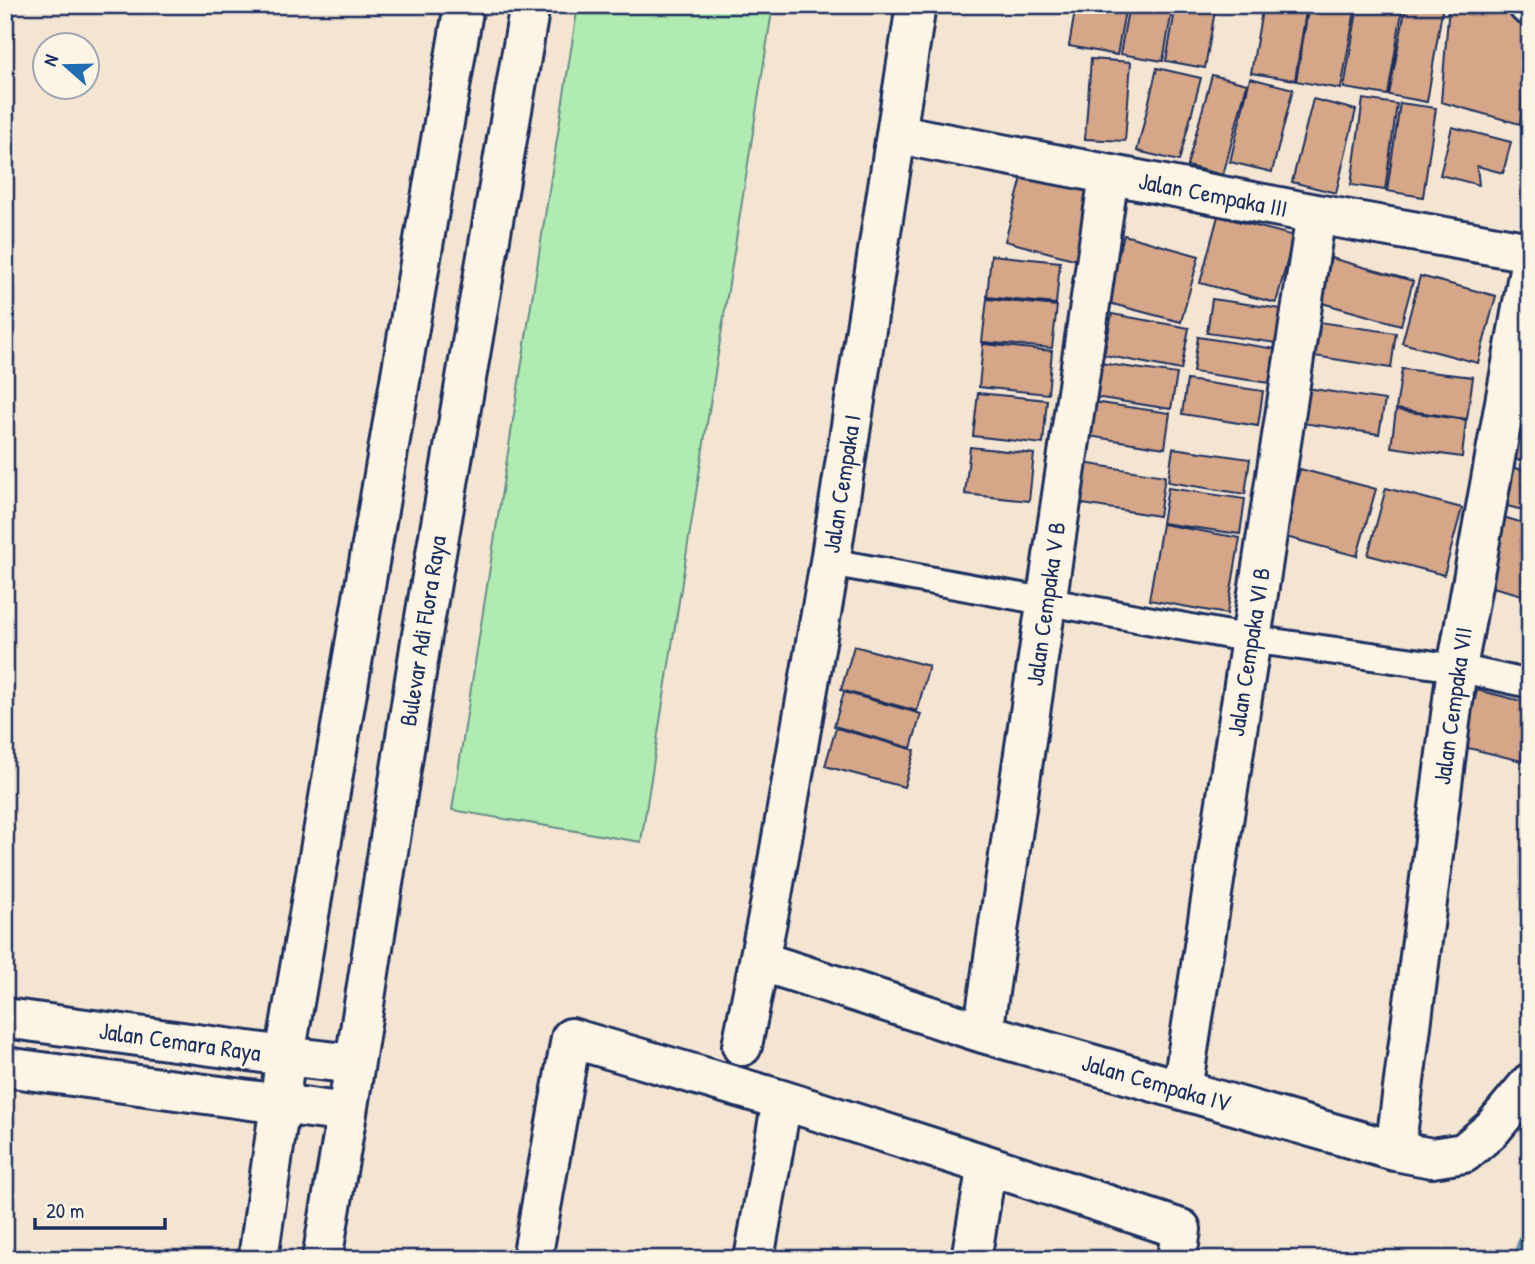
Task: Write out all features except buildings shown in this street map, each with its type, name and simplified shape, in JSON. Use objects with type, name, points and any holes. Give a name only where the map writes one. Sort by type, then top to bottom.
[{"type":"street","points":[[258,1259],[285,1056],[464,5]]},
{"type":"street","name":"Bulevar Adi Flora Raya","points":[[322,1259],[424,622],[530,5]]},
{"type":"street","name":"Jalan Cempaka I","points":[[742,1046],[760,961],[830,562],[916,5]]},
{"type":"street","name":"Jalan Cempaka III","points":[[897,134],[1315,215],[1530,252]]},
{"type":"street","name":"Jalan Cempaka V B","points":[[983,1033],[1109,175]]},
{"type":"street","name":"Jalan Cempaka VI B","points":[[1182,1090],[1315,215]]},
{"type":"street","name":"Jalan Cempaka VII","points":[[1395,1151],[1457,668],[1530,264]]},
{"type":"street","name":"Jalan Cempaka IV","points":[[760,961],[983,1033],[1395,1151],[1432,1158],[1464,1153],[1492,1129],[1530,1083]]},
{"type":"street","name":"Jalan Cemara Raya","points":[[5,1018],[354,1064]]},
{"type":"street","points":[[532,1259],[570,1038],[782,1100],[1181,1229],[1177,1259]]},
{"type":"street","name":"Jalan Cemara Raya","points":[[5,1067],[347,1113]]},
{"type":"street","points":[[754,1259],[782,1100]]},
{"type":"street","points":[[971,1259],[987,1165]]},
{"type":"lane","points":[[830,562],[1251,639],[1457,668],[1530,684]]},
{"type":"green space","points":[[578,5],[773,5],[641,842],[452,810]]},
{"type":"waterway","points":[[1518,1259],[1530,1221]]}]
